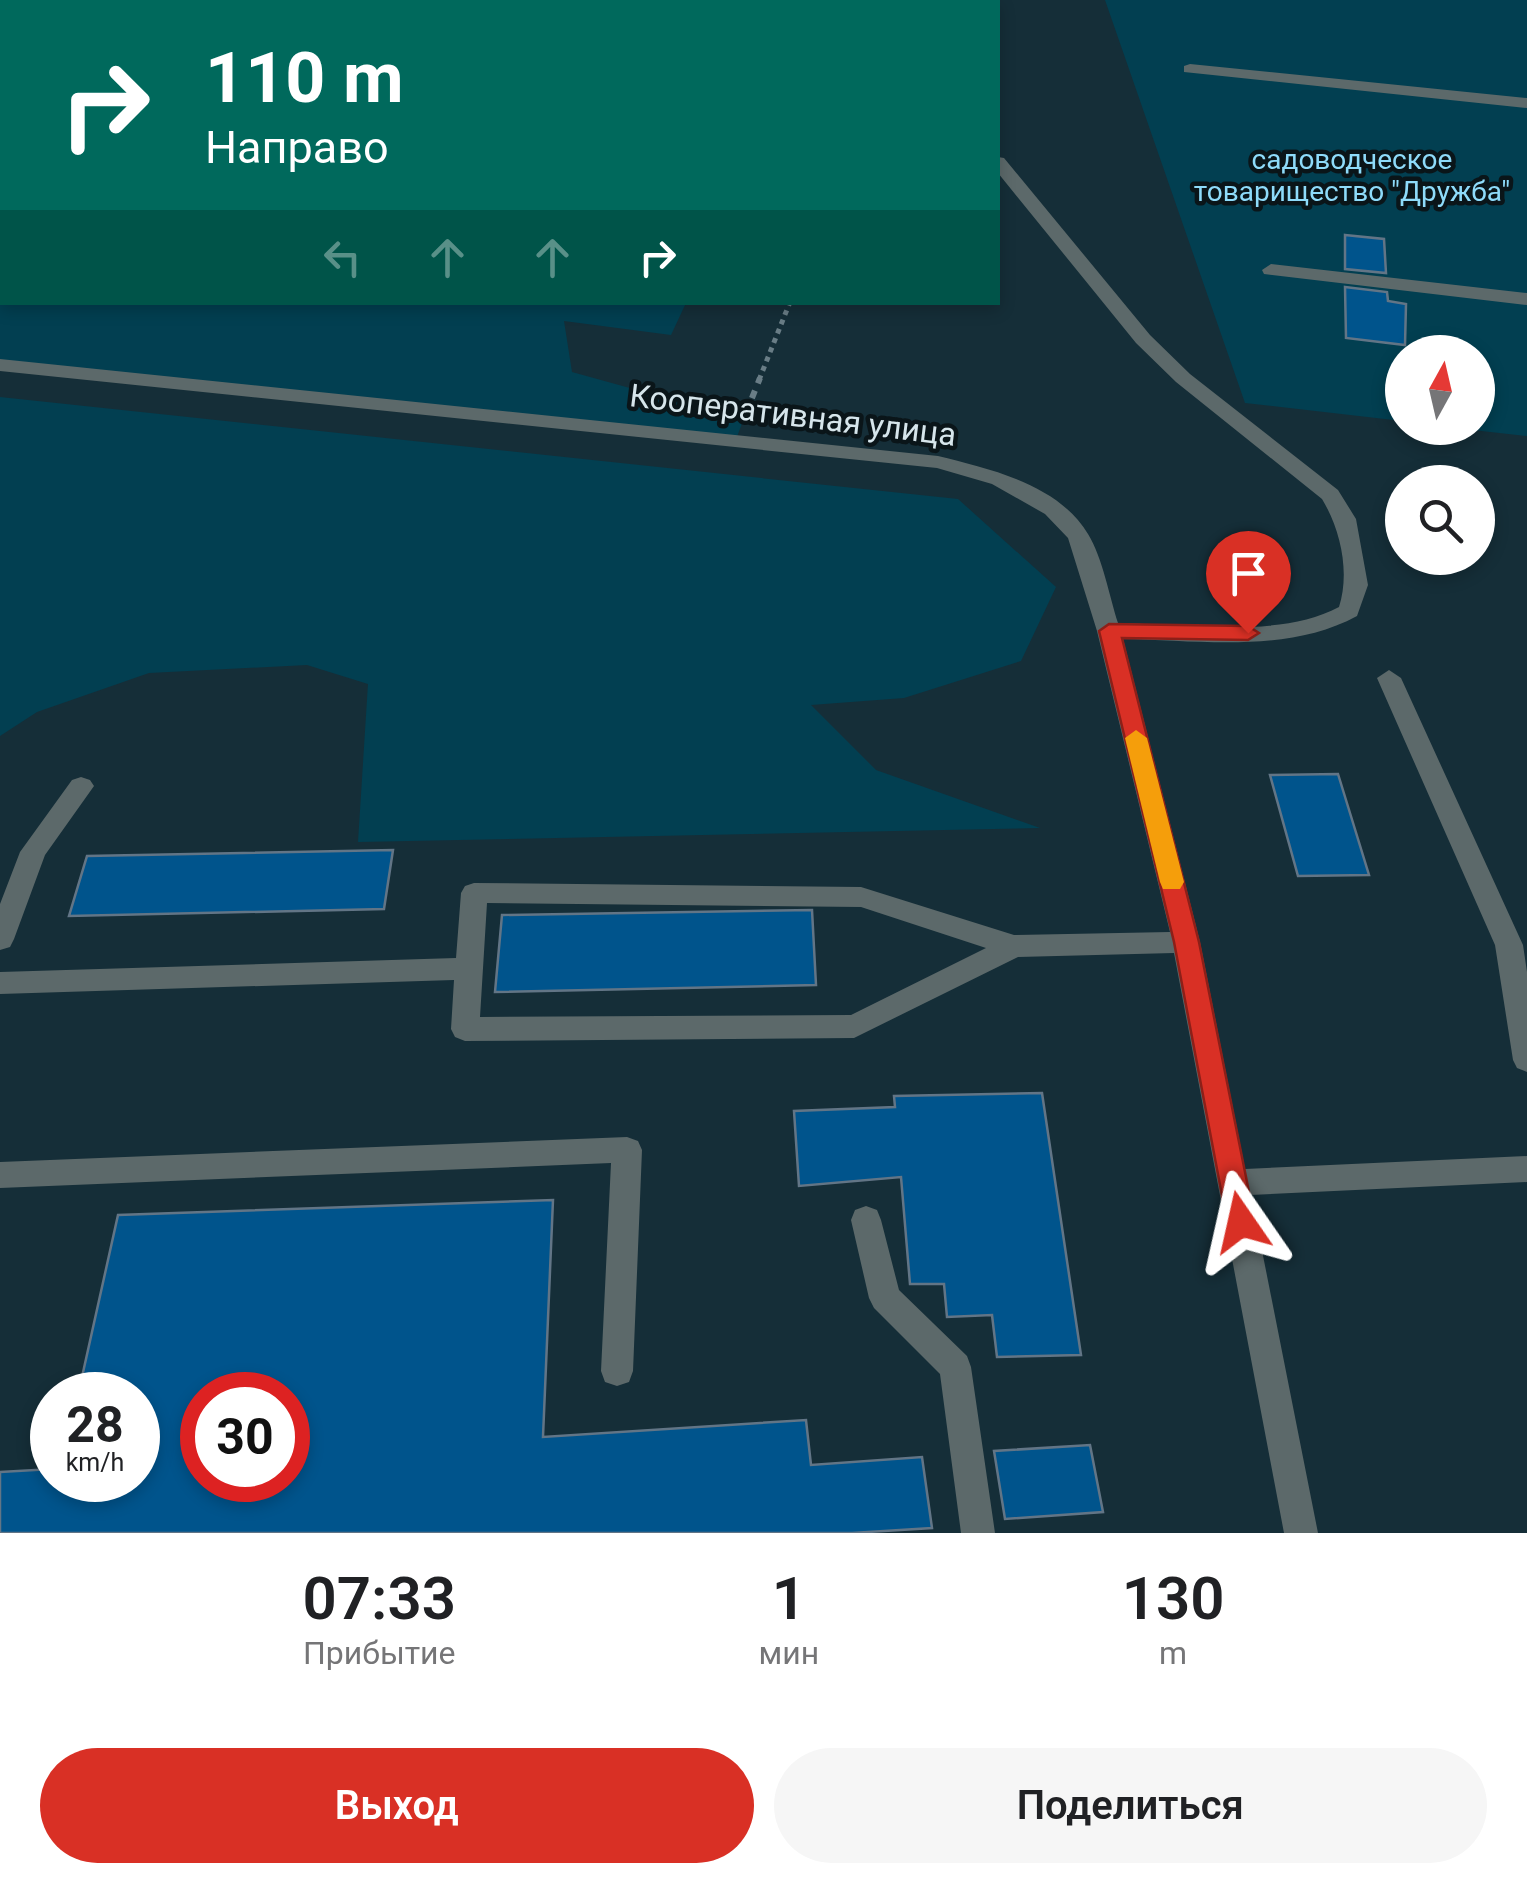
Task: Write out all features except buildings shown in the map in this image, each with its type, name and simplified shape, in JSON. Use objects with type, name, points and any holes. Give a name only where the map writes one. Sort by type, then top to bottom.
[{"type":"street","points":[[1190,69],[1527,103]]},
{"type":"street","points":[[1000,164],[1143,339],[1183,378],[1330,495],[1345,518],[1358,585],[1349,611],[1321,626],[1283,633],[1109,631]]},
{"type":"street","points":[[1272,270],[1527,298]]},
{"type":"street","name":"Кооперативная улица","points":[[0,365],[938,462],[1000,479],[1053,509],[1078,536],[1109,631],[1186,942],[1301,1533]]},
{"type":"street","points":[[1389,678],[1509,946],[1527,1060]]},
{"type":"street","points":[[0,939],[33,852],[81,786]]},
{"type":"street","points":[[1014,946],[854,1026],[466,1029],[474,892],[862,897],[1014,946],[1186,942]]},
{"type":"street","points":[[0,983],[470,969]]},
{"type":"street","points":[[0,1174],[627,1150],[618,1370]]},
{"type":"street","points":[[1234,1183],[1527,1169]]},
{"type":"street","points":[[866,1220],[885,1298],[955,1366],[978,1533]]},
{"type":"path","points":[[750,406],[789,305]]},
{"type":"green space","name":"садоводческое товарищество \"Дружба\"","points":[[1105,0],[1527,0],[1527,436],[1495,432],[1495,335],[1385,335],[1385,419],[1245,403]]},
{"type":"green space","points":[[0,305],[685,305],[671,335],[564,321],[572,372],[637,390],[749,405],[735,442],[0,365]]},
{"type":"green space","points":[[0,397],[958,499],[1056,587],[1021,661],[904,698],[811,705],[876,770],[1040,828],[358,842],[368,684],[307,665],[149,673],[37,712],[0,736]]},
{"type":"slow traffic","points":[[1136,738],[1172,882]]},
{"type":"route","points":[[1241,1222],[1186,942],[1109,631],[1248,633]]}]
